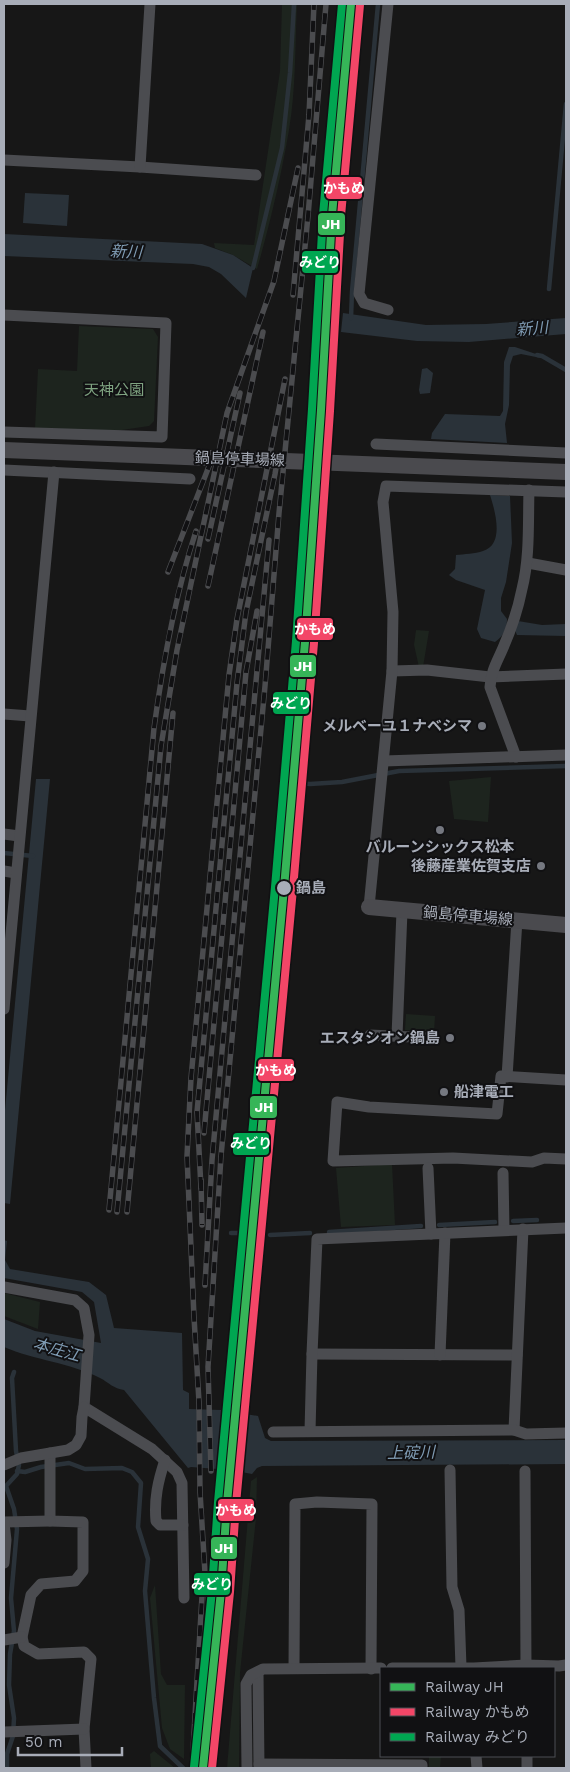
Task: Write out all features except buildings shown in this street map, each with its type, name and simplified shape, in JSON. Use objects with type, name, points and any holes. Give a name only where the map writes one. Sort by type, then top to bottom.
[{"type":"main road","name":"鍋島停車場線","points":[[4,450],[566,472]]},
{"type":"main road","name":"鍋島停車場線","points":[[369,907],[566,925]]},
{"type":"street","points":[[140,167],[150,4]]},
{"type":"street","points":[[388,4],[359,294],[364,303],[388,310]]},
{"type":"street","points":[[4,160],[256,175]]},
{"type":"street","points":[[4,315],[166,323],[162,437],[4,432]]},
{"type":"street","points":[[376,444],[566,452]]},
{"type":"street","points":[[4,470],[190,479]]},
{"type":"street","points":[[4,1009],[54,472]]},
{"type":"street","points":[[369,907],[392,671],[393,612],[383,502],[386,486],[566,492]]},
{"type":"street","points":[[516,757],[490,687],[490,676],[495,662],[503,649],[522,591],[528,563],[529,490]]},
{"type":"street","points":[[528,563],[566,570]]},
{"type":"street","points":[[392,671],[427,670],[490,676],[566,674]]},
{"type":"street","points":[[4,714],[30,716]]},
{"type":"street","points":[[384,764],[566,755]]},
{"type":"street","points":[[4,834],[19,839]]},
{"type":"street","points":[[4,871],[16,869]]},
{"type":"street","points":[[397,1036],[402,910]]},
{"type":"street","points":[[507,1077],[517,920]]},
{"type":"street","points":[[370,1035],[432,1038]]},
{"type":"street","points":[[566,1080],[501,1076],[497,1114],[369,1107],[337,1102],[333,1161],[453,1158],[532,1162],[544,1158],[566,1159]]},
{"type":"street","points":[[428,1168],[431,1234]]},
{"type":"street","points":[[503,1173],[504,1230]]},
{"type":"street","points":[[310,1431],[318,1239],[566,1228]]},
{"type":"street","points":[[514,1430],[523,1229]]},
{"type":"street","points":[[440,1355],[444,1233]]},
{"type":"street","points":[[4,1287],[75,1300],[84,1308],[89,1335],[81,1436],[76,1445],[50,1462],[12,1461]]},
{"type":"street","points":[[312,1354],[517,1355]]},
{"type":"street","points":[[84,1407],[152,1450],[177,1472],[182,1483],[184,1598]]},
{"type":"street","points":[[273,1432],[514,1430],[526,1434],[566,1433]]},
{"type":"street","points":[[165,1460],[158,1482],[155,1506],[156,1521],[160,1525],[184,1525]]},
{"type":"street","points":[[50,1462],[50,1521]]},
{"type":"street","points":[[450,1470],[452,1587],[459,1610],[461,1667]]},
{"type":"street","points":[[525,1471],[526,1666]]},
{"type":"street","points":[[247,1768],[246,1684],[251,1675],[263,1670],[294,1668],[376,1668],[372,1504],[317,1502],[295,1504],[294,1668]]},
{"type":"street","points":[[4,1563],[10,1522],[83,1522],[83,1571],[75,1581],[41,1584],[31,1595],[12,1639],[38,1654],[84,1652],[91,1659],[84,1729],[86,1768]]},
{"type":"street","points":[[500,1667],[566,1665]]},
{"type":"street","points":[[258,1672],[259,1766],[422,1764],[422,1768]]},
{"type":"street","points":[[5,1732],[84,1729]]},
{"type":"green space","points":[[282,4],[297,4],[293,99],[279,183],[257,269],[233,255],[215,248],[214,243],[254,245],[280,71]]},
{"type":"green space","name":"天神公園","points":[[79,326],[153,329],[158,337],[154,421],[149,426],[115,431],[35,428],[38,369],[77,371]]},
{"type":"green space","points":[[416,630],[429,631],[423,667],[419,667],[414,645]]},
{"type":"green space","points":[[491,777],[488,822],[454,819],[449,781]]},
{"type":"green space","points":[[406,1014],[435,1016],[434,1032],[405,1030]]},
{"type":"green space","points":[[392,1164],[395,1225],[341,1227],[336,1168]]},
{"type":"green space","points":[[4,1293],[40,1302],[38,1329],[4,1316]]},
{"type":"green space","points":[[257,1477],[256,1518],[240,1673],[239,1768],[227,1768],[251,1481]]},
{"type":"green space","points":[[155,1585],[161,1674],[167,1685],[185,1685],[184,1759],[170,1749],[162,1728],[150,1598]]},
{"type":"green space","points":[[154,1751],[175,1768],[151,1768],[150,1754]]},
{"type":"green space","points":[[429,1757],[441,1757],[440,1768],[429,1768]]},
{"type":"water","points":[[25,193],[69,195],[67,226],[23,223]]},
{"type":"water","name":"新川","points":[[4,234],[202,244],[233,255],[253,268],[246,298],[221,274],[209,267],[193,264],[4,256]]},
{"type":"water","name":"新川","points":[[343,313],[426,325],[486,324],[566,318],[566,334],[469,342],[417,341],[341,332]]},
{"type":"water","points":[[509,347],[515,347],[542,356],[541,358],[521,354],[513,356],[510,365],[509,405],[505,424],[507,443],[431,439],[432,433],[445,414],[500,416],[503,411],[504,362]]},
{"type":"water","points":[[427,368],[433,373],[430,393],[420,394],[422,369]]},
{"type":"water","points":[[490,495],[510,496],[512,543],[506,582],[501,598],[501,611],[507,619],[506,626],[502,635],[495,642],[481,638],[477,629],[485,590],[456,580],[449,575],[455,569],[456,555],[483,551],[494,542],[497,526]]},
{"type":"water","points":[[518,621],[542,625],[566,624],[566,636],[517,635],[514,628]]},
{"type":"water","points":[[36,779],[50,779],[10,1204],[4,1203],[4,1121]]},
{"type":"water","points":[[4,1240],[7,1241],[5,1260],[10,1269],[89,1282],[106,1295],[114,1328],[182,1333],[183,1390],[189,1393],[189,1409],[221,1410],[258,1416],[265,1438],[271,1441],[566,1440],[566,1464],[262,1466],[257,1468],[252,1474],[231,1470],[188,1468],[124,1390],[89,1373],[4,1347],[4,1319],[35,1331],[101,1343],[94,1302],[82,1292],[4,1278]]},
{"type":"waterway","points":[[253,268],[282,148],[290,73],[294,4]]},
{"type":"waterway","points":[[351,318],[378,4]]},
{"type":"waterway","points":[[549,289],[566,104]]},
{"type":"waterway","points":[[537,355],[566,370]]},
{"type":"waterway","points":[[287,782],[310,784],[342,782],[399,771],[566,766]]},
{"type":"waterway","points":[[4,853],[33,856]]},
{"type":"waterway","points":[[513,1221],[537,1220]]},
{"type":"waterway","points":[[439,1225],[495,1222]]},
{"type":"waterway","points":[[329,1232],[421,1226]]},
{"type":"waterway","points":[[231,1233],[242,1233]]},
{"type":"waterway","points":[[270,1235],[310,1233]]},
{"type":"waterway","points":[[7,1768],[7,1754],[13,1736],[14,1718],[9,1685],[10,1654],[14,1631],[11,1598],[17,1529],[14,1509],[6,1486],[17,1474],[19,1465],[16,1451],[12,1378],[14,1372]]},
{"type":"waterway","points":[[17,1471],[25,1472],[41,1467],[69,1463],[85,1469],[122,1468],[132,1472],[141,1483],[138,1527],[148,1559],[145,1591],[160,1746],[183,1768]]},
{"type":"railway","points":[[293,295],[309,115],[314,4]]},
{"type":"railway","points":[[211,1471],[208,1367],[221,1156],[326,4]]},
{"type":"railway","points":[[117,1212],[161,746],[177,650],[227,413],[274,281],[298,168]]},
{"type":"railway","points":[[208,586],[263,332]]},
{"type":"railway","points":[[209,1607],[200,1492],[199,1402],[187,1156],[191,1078],[229,675],[237,619],[285,379]]},
{"type":"railway","points":[[208,539],[240,393]]},
{"type":"railway","points":[[168,572],[211,461]]},
{"type":"railway","points":[[201,1188],[197,1112],[237,683],[246,612],[277,462]]},
{"type":"railway","points":[[109,1210],[154,728],[170,629],[196,531]]},
{"type":"railway","points":[[205,1285],[212,1160],[269,540]]},
{"type":"railway","points":[[204,1133],[246,672],[257,611]]},
{"type":"railway","points":[[127,1212],[173,713]]},
{"type":"railway","points":[[201,1180],[202,1225]]},
{"type":"railway","points":[[192,1768],[202,1596]]},
{"type":"rail line","name":"みどり","points":[[194,1767],[212,1590],[218,1502],[296,641],[323,215],[342,4]]},
{"type":"rail line","name":"JH","points":[[203,1768],[221,1591],[227,1503],[305,642],[332,215],[351,4]]},
{"type":"rail line","name":"かもめ","points":[[212,1768],[230,1592],[236,1504],[314,643],[341,216],[360,5]]},
{"type":"place","name":"メルベーユ１ナベシマ","points":[[482,726]]},
{"type":"place","name":"バルーンシックス松本","points":[[440,830]]},
{"type":"place","name":"後藤産業佐賀支店","points":[[541,866]]},
{"type":"place","name":"鍋島","points":[[284,888]]},
{"type":"place","name":"エスタシオン鍋島","points":[[450,1038]]},
{"type":"place","name":"船津電工","points":[[444,1092]]},
{"type":"water label","name":"本庄江","points":[[57,1349]]},
{"type":"water label","name":"上碇川","points":[[411,1452]]}]
